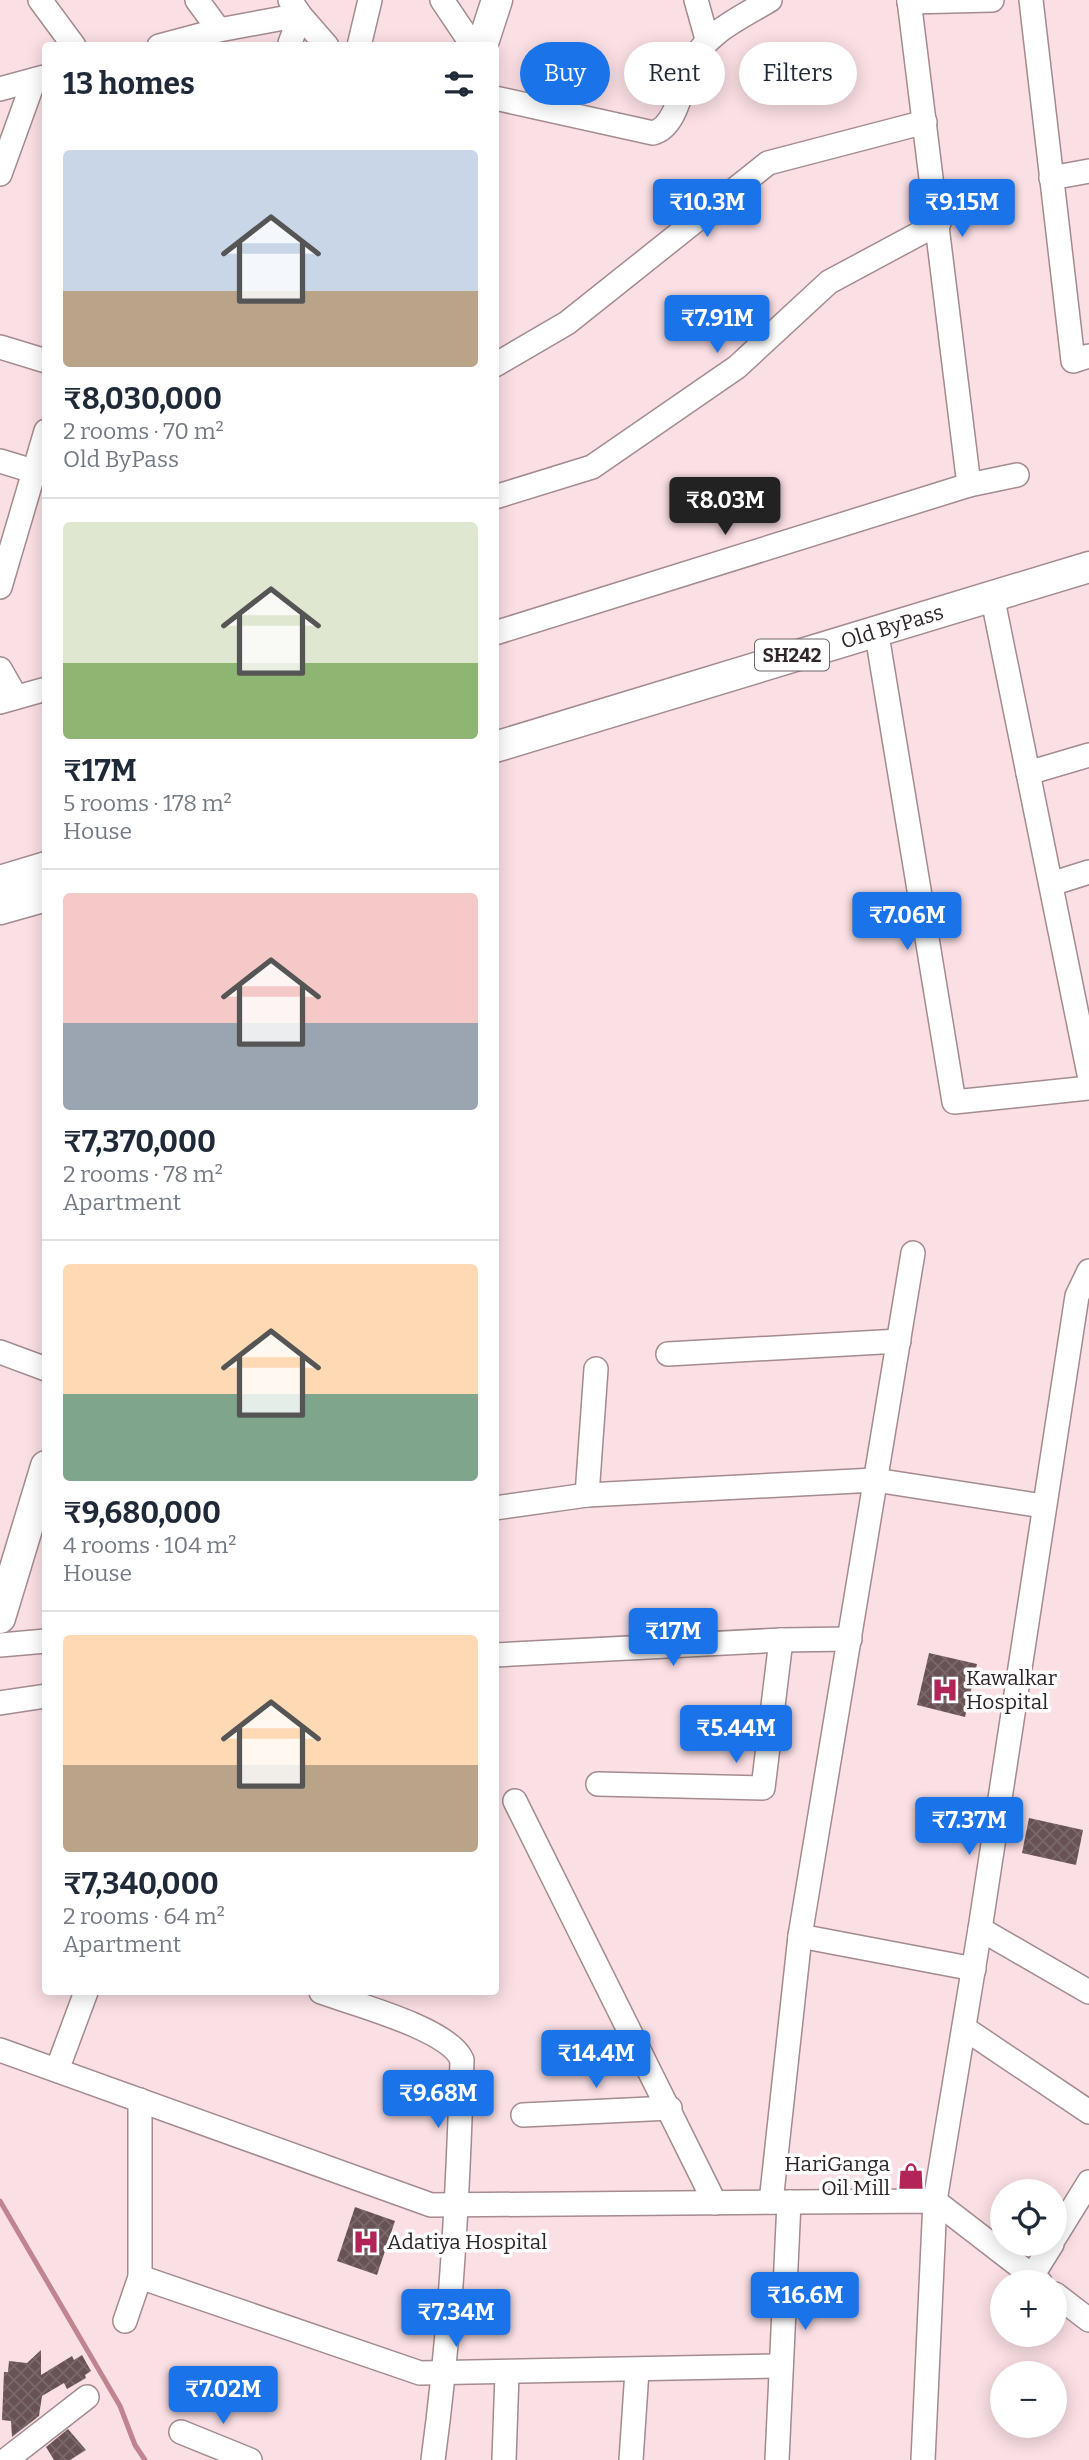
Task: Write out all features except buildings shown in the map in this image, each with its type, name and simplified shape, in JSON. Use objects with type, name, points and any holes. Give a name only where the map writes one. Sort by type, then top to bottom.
[{"type":"main road","points":[[483,42],[496,0]]},
{"type":"main road","name":"Old ByPass","points":[[499,746],[876,629],[1089,567]]},
{"type":"main road","points":[[0,881],[42,868]]},
{"type":"main road","points":[[0,909],[42,897]]},
{"type":"main road","points":[[0,1618],[42,1486]]},
{"type":"street","points":[[40,0],[71,42]]},
{"type":"street","points":[[197,0],[219,30]]},
{"type":"street","points":[[360,42],[370,0]]},
{"type":"street","points":[[442,0],[470,42]]},
{"type":"street","points":[[696,0],[707,38]]},
{"type":"street","points":[[499,99],[653,133],[660,131],[668,123],[691,65],[707,38],[770,0]]},
{"type":"street","points":[[969,485],[939,223],[909,1],[992,0]]},
{"type":"street","points":[[1031,0],[1073,361],[1089,356]]},
{"type":"street","points":[[175,42],[295,7]]},
{"type":"street","points":[[290,42],[295,7]]},
{"type":"street","points":[[295,7],[324,42]]},
{"type":"street","points":[[0,89],[40,78]]},
{"type":"street","points":[[0,174],[40,78]]},
{"type":"street","points":[[499,363],[567,323],[768,163],[925,122]]},
{"type":"street","points":[[1051,178],[1089,171]]},
{"type":"street","points":[[499,496],[592,467],[737,367],[829,282],[939,223]]},
{"type":"street","points":[[0,347],[42,360]]},
{"type":"street","points":[[0,461],[40,473],[0,587]]},
{"type":"street","points":[[499,632],[969,485],[1017,475]]},
{"type":"street","points":[[992,595],[1051,884],[1079,977],[1089,1074]]},
{"type":"street","points":[[876,629],[954,1102],[1089,1088]]},
{"type":"street","points":[[0,669],[8,700],[42,690]]},
{"type":"street","points":[[1028,773],[1089,755]]},
{"type":"street","points":[[1051,884],[1089,872]]},
{"type":"street","points":[[776,2460],[781,2366],[780,2202],[800,1936],[913,1253]]},
{"type":"street","points":[[923,2460],[935,2201],[981,1929],[1043,1506],[1077,1296],[1089,1271]]},
{"type":"street","points":[[668,1354],[899,1341]]},
{"type":"street","points":[[0,1352],[42,1367]]},
{"type":"street","points":[[587,1495],[596,1369]]},
{"type":"street","points":[[499,1507],[587,1495],[875,1480],[1043,1506]]},
{"type":"street","points":[[499,1655],[781,1640],[850,1639]]},
{"type":"street","points":[[598,1784],[763,1788],[781,1640]]},
{"type":"street","points":[[0,1645],[42,1641]]},
{"type":"street","points":[[0,1703],[42,1697]]},
{"type":"street","points":[[515,1801],[715,2203]]},
{"type":"street","points":[[981,1929],[1089,1992]]},
{"type":"street","points":[[800,1936],[974,1969]]},
{"type":"street","points":[[57,2070],[85,1995]]},
{"type":"street","points":[[329,1995],[439,2035],[458,2050],[462,2060],[458,2204],[445,2371],[433,2460]]},
{"type":"street","points":[[964,2028],[1089,2112]]},
{"type":"street","points":[[0,2050],[430,2205],[935,2201],[1024,2270]]},
{"type":"street","points":[[125,2321],[140,2277],[140,2100]]},
{"type":"street","points":[[523,2115],[670,2108]]},
{"type":"street","points":[[1067,2218],[1089,2182]]},
{"type":"street","points":[[140,2277],[420,2373],[445,2371],[507,2374],[781,2366]]},
{"type":"street","points":[[1067,2303],[1089,2320]]},
{"type":"street","points":[[631,2460],[637,2371]]},
{"type":"street","points":[[504,2460],[507,2374]]},
{"type":"street","points":[[6,2460],[87,2397]]},
{"type":"street","points":[[181,2432],[250,2460]]},
{"type":"waterway","points":[[0,2201],[120,2406],[135,2445],[145,2460]]},
{"type":"place","name":"Kawalkar Hospital","points":[[945,1690]]},
{"type":"place","name":"HariGanga Oil Mill","points":[[911,2176]]},
{"type":"place","name":"Adatiya Hospital","points":[[366,2242]]}]
